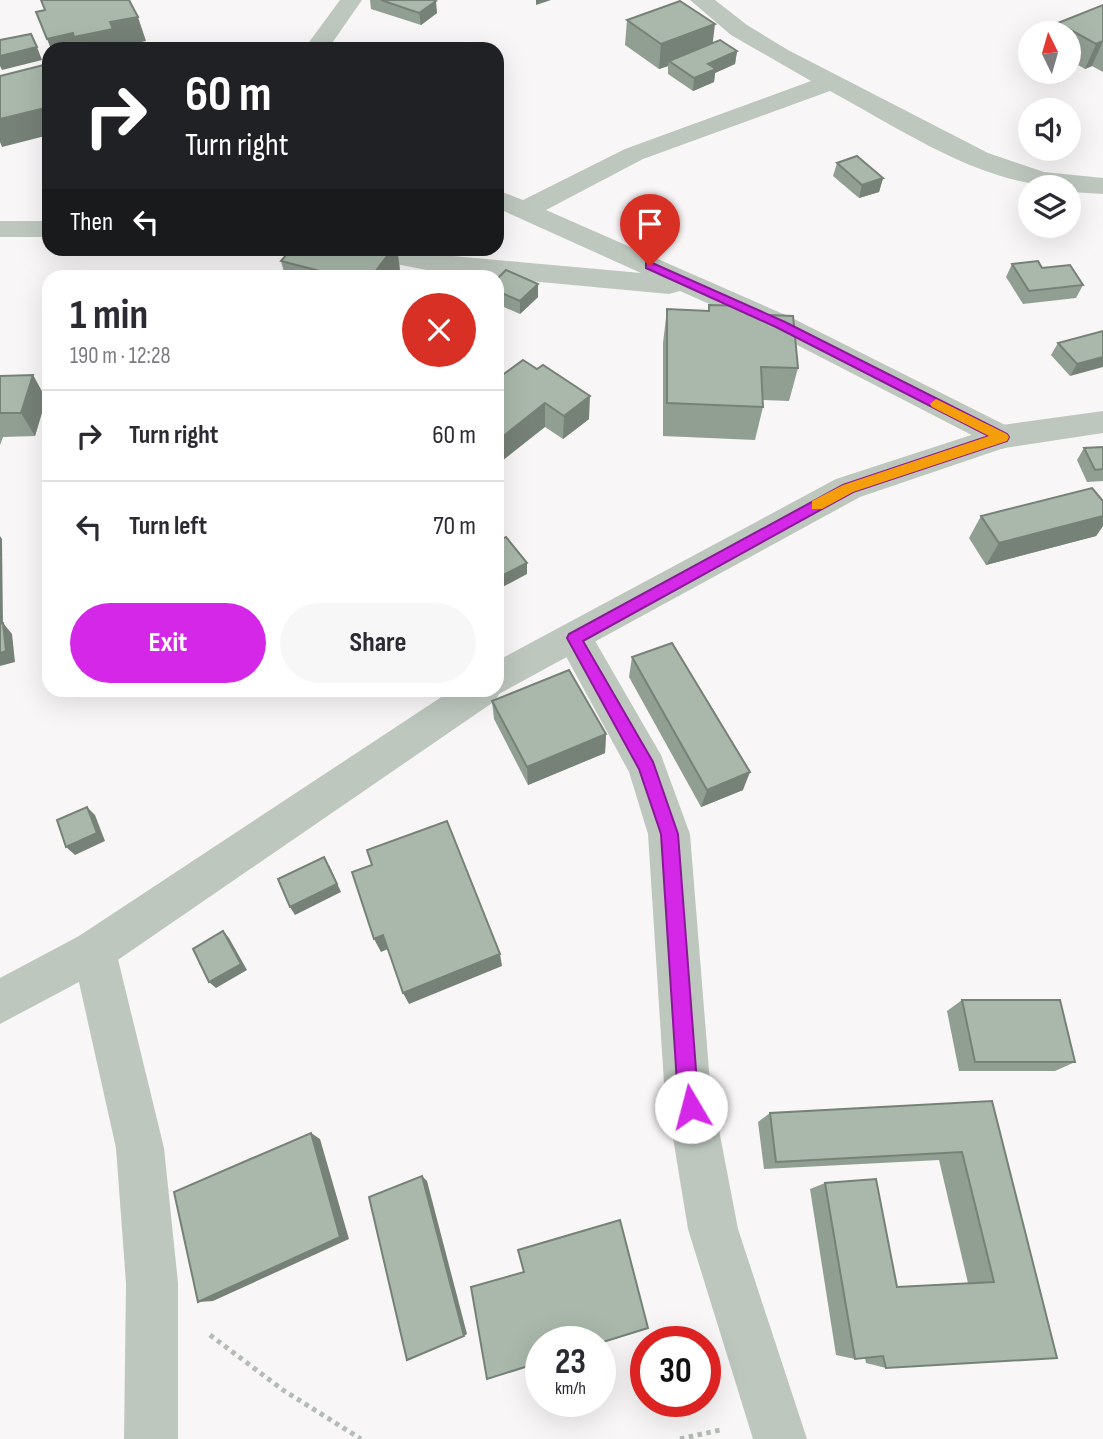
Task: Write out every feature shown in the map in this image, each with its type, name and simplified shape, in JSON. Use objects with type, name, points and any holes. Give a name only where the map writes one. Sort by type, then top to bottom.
[{"type":"street","points":[[321,42],[351,0]]},
{"type":"street","points":[[701,0],[774,54],[923,132],[996,164],[1064,185],[1103,186]]},
{"type":"street","points":[[524,210],[634,154],[829,83]]},
{"type":"street","points":[[504,201],[780,324],[1002,437]]},
{"type":"street","points":[[0,229],[42,229]]},
{"type":"street","points":[[398,256],[442,264],[700,288]]},
{"type":"street","points":[[504,675],[848,488],[1002,437],[1103,422]]},
{"type":"street","points":[[574,638],[647,767],[669,834],[687,1083],[713,1229],[780,1439]]},
{"type":"street","points":[[0,1002],[94,951],[472,697]]},
{"type":"street","points":[[94,951],[140,1148],[152,1283],[151,1439]]},
{"type":"path","points":[[152,1283],[232,1354],[312,1410],[361,1439]]},
{"type":"building","points":[[41,0],[129,0],[138,17],[110,22],[113,29],[47,39],[36,12],[45,10]]},
{"type":"building","points":[[381,0],[434,0],[436,1],[419,13]]},
{"type":"building","points":[[680,1],[715,24],[661,44],[627,20]]},
{"type":"building","points":[[1103,5],[1103,41],[1096,44],[1082,36],[1082,21],[1063,21]]},
{"type":"building","points":[[31,34],[37,47],[0,56],[0,40]]},
{"type":"building","points":[[720,40],[737,51],[708,64],[716,69],[694,78],[669,61]]},
{"type":"building","points":[[42,66],[42,109],[0,119],[0,76]]},
{"type":"building","points":[[857,156],[883,178],[862,185],[837,163]]},
{"type":"building","points":[[285,256],[387,256],[376,270],[316,270],[281,261]]},
{"type":"building","points":[[1038,261],[1042,268],[1070,265],[1083,285],[1029,291],[1012,264]]},
{"type":"building","points":[[506,270],[538,284],[520,301],[504,294]]},
{"type":"building","points":[[709,305],[746,306],[747,314],[793,316],[798,368],[761,367],[763,407],[667,403],[667,309],[709,311]]},
{"type":"building","points":[[1103,331],[1103,357],[1077,364],[1058,343]]},
{"type":"building","points":[[523,360],[537,369],[543,365],[590,396],[564,416],[545,403],[504,435],[504,374]]},
{"type":"building","points":[[33,375],[21,413],[0,413],[0,376]]},
{"type":"building","points":[[1103,447],[1103,469],[1095,470],[1084,448]]},
{"type":"building","points":[[1092,488],[1103,501],[1103,516],[999,543],[981,516]]},
{"type":"building","points":[[506,537],[527,563],[504,574]]},
{"type":"building","points":[[3,623],[6,651],[0,653],[0,624]]},
{"type":"building","points":[[672,643],[750,772],[707,790],[632,657]]},
{"type":"building","points":[[569,670],[606,734],[527,767],[492,701]]},
{"type":"building","points":[[87,807],[97,833],[66,847],[57,820]]},
{"type":"building","points":[[447,821],[500,954],[403,993],[383,935],[374,939],[352,872],[372,865],[367,850]]},
{"type":"building","points":[[324,857],[337,884],[290,907],[278,879]]},
{"type":"building","points":[[223,931],[241,964],[209,982],[193,949]]},
{"type":"building","points":[[962,1000],[1060,1000],[1075,1062],[975,1062]]},
{"type":"building","points":[[992,1101],[1057,1358],[886,1368],[883,1356],[855,1359],[825,1183],[876,1179],[897,1287],[994,1282],[962,1152],[776,1162],[770,1113]]},
{"type":"building","points":[[311,1133],[340,1237],[198,1302],[174,1192]]},
{"type":"building","points":[[422,1176],[464,1336],[407,1360],[369,1197]]},
{"type":"building","points":[[620,1220],[647,1326],[630,1326],[630,1334],[616,1338],[616,1326],[525,1326],[525,1367],[487,1379],[471,1287],[524,1272],[518,1250]]},
{"type":"slow traffic","points":[[817,505],[848,488],[1002,437],[936,404]]},
{"type":"route","points":[[650,266],[780,324],[1002,437],[848,488],[574,638],[647,767],[669,834],[691,1107]]}]
